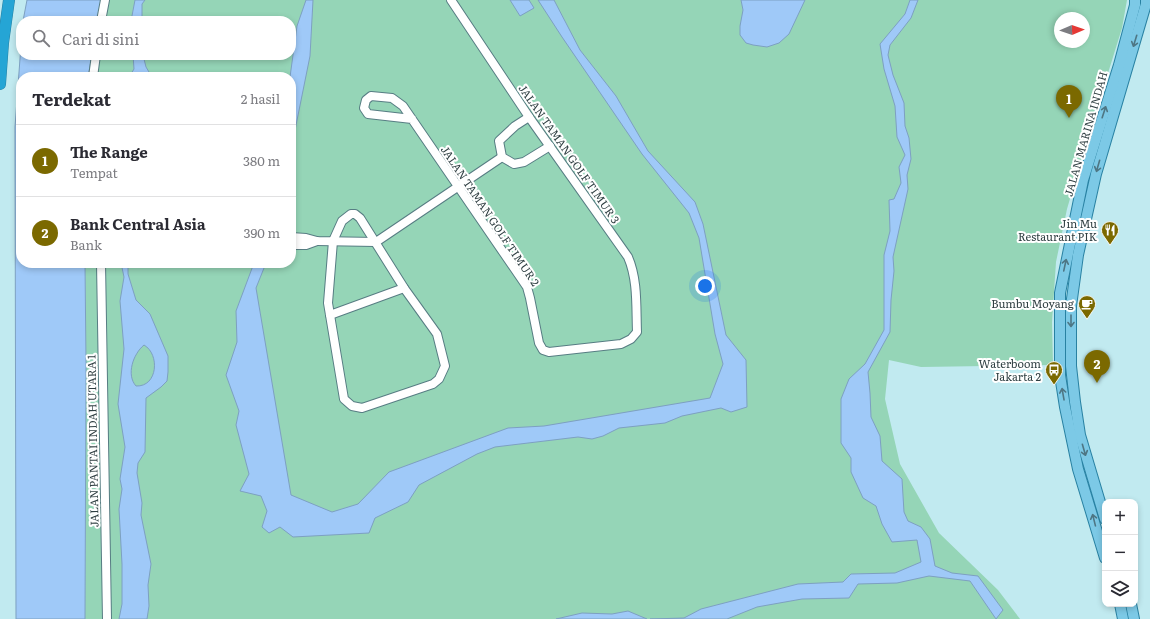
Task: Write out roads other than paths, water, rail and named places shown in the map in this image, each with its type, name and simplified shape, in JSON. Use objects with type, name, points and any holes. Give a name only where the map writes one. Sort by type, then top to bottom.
[{"type":"highway","points":[[0,84],[3,43],[9,0]]},
{"type":"main road","name":"JALAN MARINA INDAH","points":[[1102,509],[1080,435],[1071,366],[1071,306],[1078,255],[1096,174],[1142,2]]},
{"type":"main road","name":"JALAN MARINA INDAH","points":[[1102,548],[1078,469],[1070,436],[1060,376],[1060,293],[1083,180],[1119,65],[1142,2]]},
{"type":"main road","points":[[1078,469],[1089,466]]},
{"type":"main road","points":[[1121,607],[1123,619]]},
{"type":"main road","points":[[1132,607],[1134,618]]},
{"type":"street","points":[[102,16],[104,0]]},
{"type":"street","name":"JALAN TAMAN GOLF TIMUR 3","points":[[451,0],[529,117],[628,256],[634,277],[637,332]]},
{"type":"street","points":[[94,72],[96,60]]},
{"type":"street","name":"JALAN TAMAN GOLF TIMUR 2","points":[[412,119],[368,114],[364,108],[366,100],[371,96],[392,98],[403,106],[412,119],[458,187],[527,287],[539,343],[543,350],[549,352],[621,344],[631,339],[637,332]]},
{"type":"street","points":[[529,117],[515,126],[499,141],[502,157],[514,164],[524,162],[550,146]]},
{"type":"street","points":[[296,237],[316,241],[376,242],[502,157]]},
{"type":"street","points":[[351,214],[355,214],[360,218],[404,288],[437,334],[445,366],[438,379],[433,384],[362,408],[352,406],[344,398],[328,303],[334,241],[342,221],[351,214]]},
{"type":"street","points":[[296,245],[306,245],[316,241]]},
{"type":"street","name":"JALAN PANTAI INDAH UTARA 1","points":[[101,268],[107,619]]},
{"type":"street","points":[[330,315],[404,288]]},
{"type":"water","points":[[27,0],[102,0],[99,16],[24,16]]},
{"type":"water","points":[[135,0],[145,0],[142,4],[142,16],[132,16]]},
{"type":"water","points":[[306,0],[313,0],[310,56],[296,125],[296,72],[291,72],[292,60],[296,60],[297,26]]},
{"type":"water","points":[[510,0],[529,0],[534,8],[520,16]]},
{"type":"water","points":[[538,0],[554,0],[580,50],[616,96],[648,151],[695,202],[703,224],[726,335],[746,360],[747,407],[731,412],[721,408],[682,416],[665,423],[619,428],[603,436],[592,439],[578,437],[495,447],[477,454],[419,485],[408,502],[375,518],[369,533],[293,537],[280,527],[269,533],[262,527],[267,511],[261,496],[240,491],[249,474],[236,425],[239,411],[226,375],[237,342],[236,311],[252,268],[264,268],[256,288],[291,495],[332,512],[358,504],[389,472],[508,428],[544,426],[710,398],[723,364],[715,334],[699,238],[689,213],[642,154]]},
{"type":"water","points":[[741,0],[805,0],[789,34],[779,43],[767,47],[746,43],[740,35],[743,10]]},
{"type":"water","points":[[910,0],[918,0],[911,18],[890,45],[888,55],[893,75],[904,103],[905,126],[909,138],[911,159],[907,175],[908,189],[893,257],[894,271],[890,332],[868,372],[871,417],[880,436],[882,461],[902,479],[904,512],[908,521],[921,527],[930,539],[935,566],[952,573],[978,576],[1003,610],[996,619],[970,581],[929,576],[897,583],[858,584],[849,598],[802,599],[757,607],[727,619],[650,619],[684,618],[701,609],[798,584],[843,582],[851,574],[895,573],[921,562],[917,540],[892,542],[882,524],[876,506],[863,498],[851,472],[851,458],[841,443],[841,399],[849,379],[865,364],[884,330],[884,255],[890,231],[889,200],[894,199],[901,183],[899,167],[905,155],[897,137],[895,106],[884,69],[880,44],[905,14]]},
{"type":"water","points":[[20,60],[91,60],[89,72],[19,72]]},
{"type":"water","points":[[133,60],[144,60],[149,72],[132,72],[134,69]]},
{"type":"water","points":[[16,113],[16,268],[85,268],[85,619],[16,619],[15,127]]},
{"type":"water","points":[[122,268],[128,268],[128,274],[136,300],[150,314],[168,356],[167,381],[146,398],[145,452],[138,463],[137,473],[142,503],[141,515],[151,564],[148,585],[149,606],[147,619],[119,619],[122,604],[122,564],[119,509],[122,489],[120,479],[125,447],[118,404],[124,349],[120,301],[124,277]],"holes":[[[144,345],[153,355],[154,369],[152,376],[149,381],[143,385],[136,386],[131,376],[134,359]]]},
{"type":"water","points":[[628,611],[647,619],[556,619],[582,613],[612,614]]},
{"type":"place","name":"The Range","points":[[1069,118]]},
{"type":"place","name":"Jin Mu Restaurant PIK","points":[[1110,245]]},
{"type":"place","name":"Bumbu Moyang","points":[[1087,319]]},
{"type":"place","name":"Bank Central Asia","points":[[1097,383]]},
{"type":"place","name":"Waterboom Jakarta 2","points":[[1054,385]]}]
